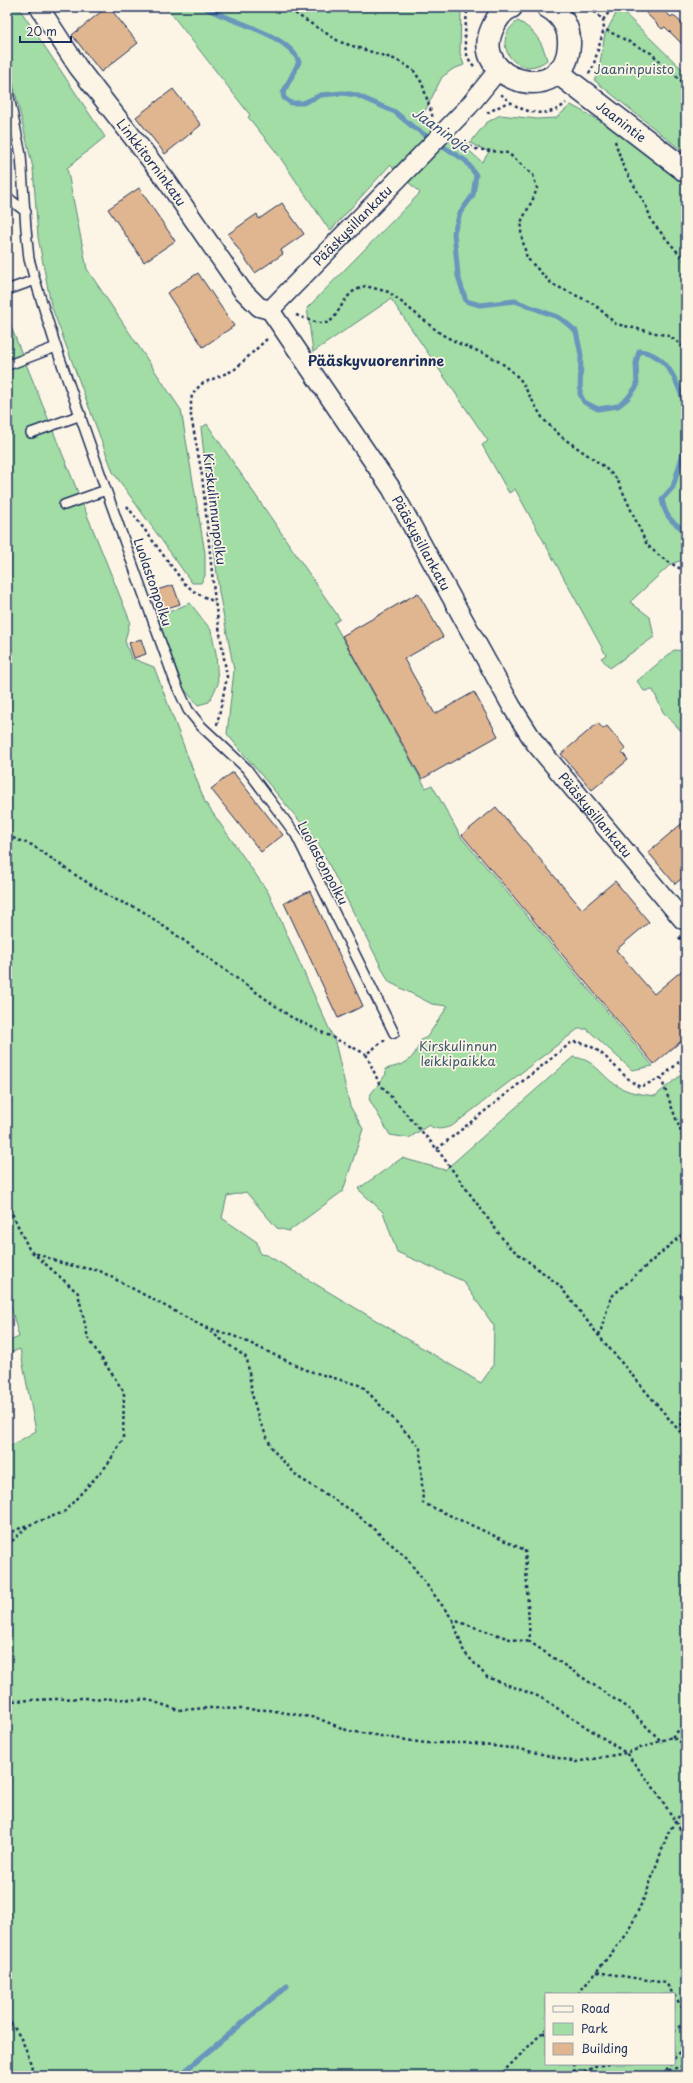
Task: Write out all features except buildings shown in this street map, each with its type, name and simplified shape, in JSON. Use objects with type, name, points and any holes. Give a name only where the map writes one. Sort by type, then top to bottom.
[{"type":"main road","points":[[508,8],[496,21],[490,32],[490,52],[500,69],[517,81],[527,83],[547,79],[557,72],[563,65],[569,49],[568,29],[559,10]]},
{"type":"main road","name":"Jaanintie","points":[[557,72],[686,171]]},
{"type":"street","name":"Linkkitorninkatu","points":[[39,7],[78,67],[166,180],[242,290],[259,308],[270,310]]},
{"type":"street","points":[[476,111],[500,69]]},
{"type":"street","name":"Pääskysillankatu","points":[[476,111],[398,179],[270,310],[287,320],[391,488],[512,707],[535,743],[683,920]]},
{"type":"lane","name":"Luolastonpolku","points":[[7,87],[22,155],[29,259],[56,347],[175,682],[188,710],[215,739],[246,768],[296,835],[394,1033]]},
{"type":"lane","points":[[7,197],[11,205],[26,212]]},
{"type":"lane","points":[[7,290],[35,280]]},
{"type":"lane","points":[[11,364],[56,347]]},
{"type":"lane","points":[[31,433],[81,416]]},
{"type":"lane","points":[[64,505],[106,490]]},
{"type":"path","points":[[285,7],[340,42],[394,59],[414,71],[428,96],[430,113],[435,121]]},
{"type":"path","points":[[471,7],[467,11],[464,47],[468,61],[477,69]]},
{"type":"path","points":[[588,76],[593,67],[604,29],[603,20],[590,7]]},
{"type":"path","points":[[603,20],[613,7]]},
{"type":"path","points":[[604,29],[651,53],[686,85]]},
{"type":"path","points":[[499,92],[508,102],[524,110],[541,113],[552,112],[567,102]]},
{"type":"path","points":[[476,111],[508,102]]},
{"type":"path","points":[[614,137],[623,166],[647,208],[652,222],[686,262]]},
{"type":"path","points":[[457,140],[476,149],[508,153],[533,174],[537,188],[522,220],[521,234],[527,258],[552,284],[594,304],[616,324],[669,336],[686,348]]},
{"type":"path","points":[[287,320],[314,323],[330,322],[336,317],[352,292],[365,286],[389,292],[442,334],[460,344],[488,355],[506,366],[520,379],[543,419],[563,438],[602,465],[616,479],[647,545],[662,558],[686,572]]},
{"type":"path","name":"Kirskulinnunpolku","points":[[215,739],[227,677],[216,602],[202,476],[192,416],[192,395],[201,384],[234,370],[287,320]]},
{"type":"path","points":[[106,490],[125,503],[184,583],[196,593],[216,602]]},
{"type":"path","points":[[7,836],[32,845],[108,895],[141,910],[292,1017],[366,1054],[378,1083],[437,1149],[508,1246],[559,1285],[686,1441]]},
{"type":"path","points":[[366,1054],[394,1033]]},
{"type":"path","points":[[437,1149],[572,1042],[583,1042],[597,1049],[628,1080],[640,1087],[661,1078],[686,1056]]},
{"type":"path","points":[[661,1078],[686,1146]]},
{"type":"path","points":[[7,1203],[30,1251],[78,1293],[88,1338],[124,1392],[123,1439],[108,1464],[64,1512],[29,1524],[7,1534]]},
{"type":"path","points":[[599,1336],[611,1297],[686,1231]]},
{"type":"path","points":[[30,1251],[64,1264],[100,1271],[204,1326],[247,1358],[252,1394],[259,1420],[273,1450],[298,1477],[354,1512],[406,1557],[453,1620],[464,1652],[487,1677],[540,1697],[626,1753],[657,1792],[686,1839]]},
{"type":"path","points":[[686,1271],[681,1295],[686,1348]]},
{"type":"path","points":[[204,1326],[239,1338],[306,1370],[362,1386],[420,1447],[423,1503],[525,1550],[530,1642]]},
{"type":"path","points":[[681,1433],[686,1353]]},
{"type":"path","points":[[7,1558],[10,1543],[29,1524]]},
{"type":"path","points":[[453,1620],[510,1639],[530,1642],[624,1706],[662,1742]]},
{"type":"path","points":[[7,1701],[82,1698],[149,1700],[178,1710],[210,1708],[269,1710],[317,1718],[349,1731],[425,1743],[464,1743],[520,1749],[576,1762],[626,1753],[662,1742],[672,1737],[686,1723]]},
{"type":"path","points":[[672,1737],[686,1745]]},
{"type":"path","points":[[579,1993],[627,1934],[646,1894],[668,1833],[686,1805]]},
{"type":"path","points":[[596,1972],[666,1983],[673,1993]]},
{"type":"path","points":[[675,1996],[686,2013]]},
{"type":"path","points":[[7,2018],[20,2034],[28,2050],[34,2076]]},
{"type":"path","points":[[675,2031],[686,2020]]},
{"type":"path","points":[[497,2076],[502,2073],[543,2032]]},
{"type":"path","points":[[675,2058],[686,2043]]},
{"type":"path","points":[[572,2065],[575,2076]]},
{"type":"path","points":[[580,2076],[595,2066],[602,2065]]},
{"type":"path","points":[[666,2071],[670,2065]]},
{"type":"path","points":[[658,2076],[666,2071],[686,2065]]},
{"type":"green space","points":[[7,7],[18,7],[105,137],[67,168],[87,269],[181,410],[205,553],[205,576],[201,583],[192,583],[113,472],[51,305],[38,237],[33,168],[7,58]]},
{"type":"green space","points":[[166,7],[463,7],[461,11],[460,53],[464,65],[453,69],[442,77],[422,117],[455,138],[482,162],[489,152],[470,143],[486,123],[500,115],[537,119],[556,118],[571,105],[611,127],[686,182],[686,559],[671,564],[630,602],[650,617],[654,637],[610,668],[601,658],[606,655],[515,489],[509,493],[482,445],[488,441],[391,299],[313,352],[307,308],[420,193],[390,165],[330,231],[277,153],[248,117],[250,115]]},
{"type":"green space","name":"Jaaninpuisto","points":[[619,8],[686,73],[686,154],[594,80],[598,74],[605,34]]},
{"type":"green space","points":[[518,21],[529,28],[537,37],[547,60],[536,66],[526,67],[517,63],[510,57],[506,49],[505,39],[509,30]]},
{"type":"green space","points":[[7,317],[130,621],[125,641],[131,658],[154,667],[205,802],[268,892],[335,1042],[350,1106],[363,1129],[343,1191],[289,1231],[277,1228],[246,1192],[227,1196],[222,1218],[257,1242],[260,1254],[267,1255],[481,1383],[493,1366],[494,1326],[463,1281],[397,1252],[383,1212],[358,1189],[402,1158],[445,1170],[573,1057],[580,1058],[592,1064],[610,1081],[625,1090],[655,1096],[686,1071],[686,2076],[7,2076],[7,1448],[36,1431],[20,1349],[7,1354],[7,1342],[19,1337],[7,1292]]},
{"type":"green space","name":"Kirskulinnun leikkipaikka","points":[[207,424],[340,619],[334,623],[426,788],[432,785],[461,837],[653,1066],[632,1070],[587,1029],[578,1029],[452,1126],[440,1129],[429,1125],[409,1138],[390,1135],[369,1099],[370,1095],[386,1074],[385,1069],[404,1063],[412,1057],[421,1040],[427,1037],[448,1006],[432,1004],[389,982],[318,843],[227,734],[234,670],[219,592],[201,428]]},
{"type":"green space","points":[[190,603],[211,630],[216,653],[218,684],[209,702],[198,705],[184,689],[157,617]]},
{"type":"green space","points":[[674,650],[686,651],[686,736],[663,712],[653,690],[644,691],[637,681]]},
{"type":"waterway","name":"Jaaninoja","points":[[204,7],[271,36],[293,52],[299,62],[283,93],[284,98],[291,103],[303,103],[321,95],[343,93],[356,95],[395,112],[413,127],[466,161],[476,175],[473,195],[460,213],[454,232],[458,276],[466,301],[480,305],[515,301],[560,318],[576,331],[581,355],[580,394],[584,402],[598,409],[618,406],[627,399],[637,386],[636,363],[639,351],[649,353],[665,364],[676,380],[686,408]]},
{"type":"waterway","name":"Jaaninoja","points":[[686,443],[673,487],[662,499],[667,514],[676,525],[686,531]]},
{"type":"waterway","points":[[179,2076],[287,1986]]},
{"type":"district","name":"Pääskyvuorenrinne","points":[[376,361]]}]
